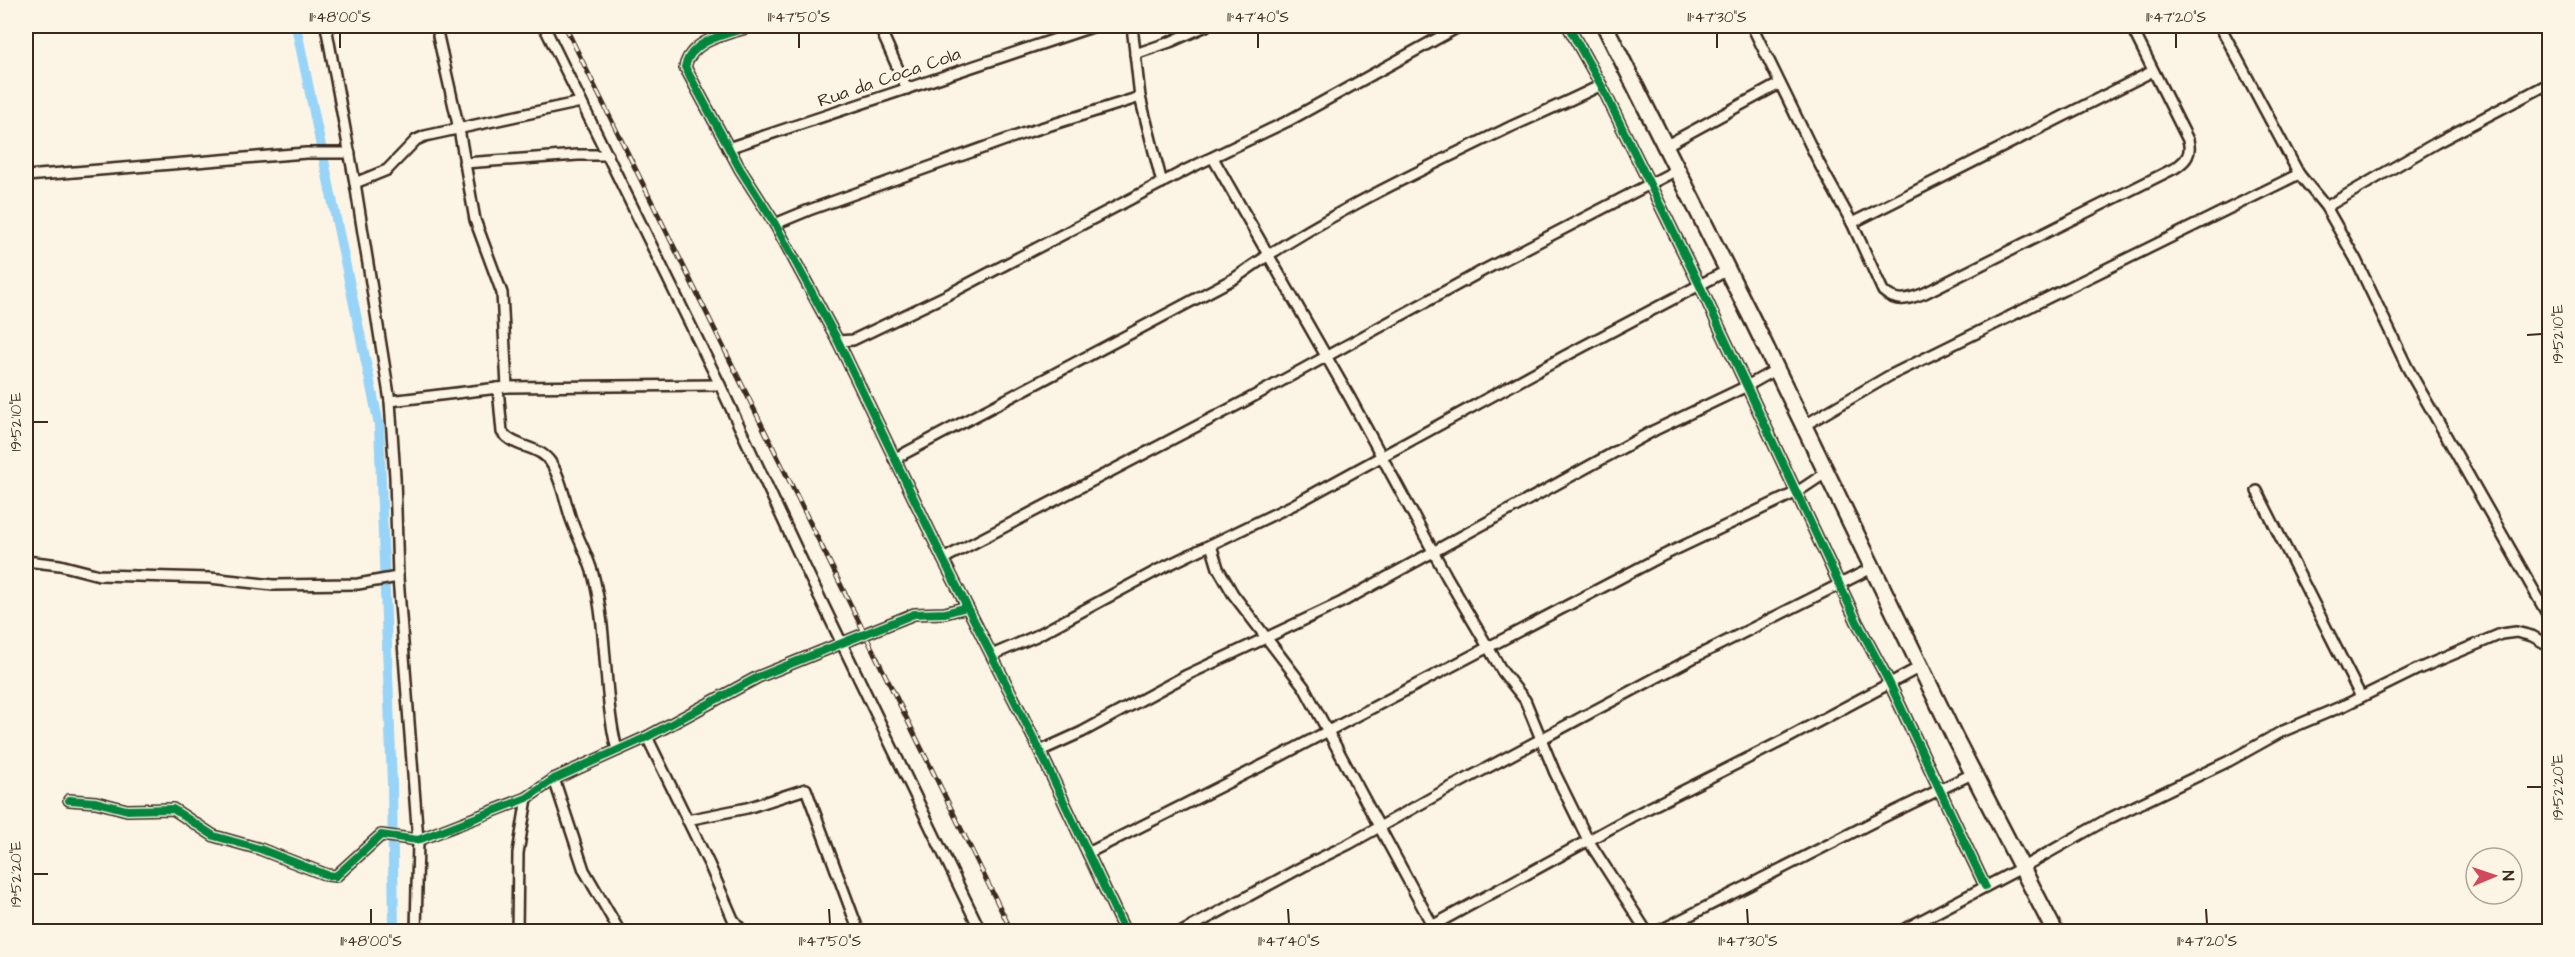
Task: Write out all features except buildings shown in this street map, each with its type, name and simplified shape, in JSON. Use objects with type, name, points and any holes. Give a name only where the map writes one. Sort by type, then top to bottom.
[{"type":"main road","points":[[1605,26],[1805,425],[1872,568],[2055,932]]},
{"type":"street","points":[[326,26],[356,183],[390,401],[398,577],[418,840],[416,932]]},
{"type":"street","points":[[544,26],[720,385],[981,932]]},
{"type":"street","points":[[752,26],[702,44],[688,55],[685,67],[755,196],[775,224],[838,341],[943,559],[1040,751],[1125,932]]},
{"type":"street","points":[[879,26],[907,89]]},
{"type":"street","name":"Rua da Coca Cola","points":[[728,148],[1095,26]]},
{"type":"street","points":[[1132,26],[1140,97],[1162,183]]},
{"type":"street","points":[[1135,54],[1206,26]]},
{"type":"street","points":[[838,341],[853,340],[950,294],[1288,120],[1460,26]]},
{"type":"street","points":[[1568,26],[1601,84],[1700,286],[1857,622],[1889,682],[1985,886]]},
{"type":"street","points":[[1752,26],[1779,84],[1852,223],[1883,291],[1895,299],[1902,300],[1909,300],[1925,293],[2032,241],[2175,168],[2187,159],[2190,151],[2188,140],[2131,26]]},
{"type":"street","points":[[2220,26],[2299,174],[2326,207],[2356,261],[2407,367],[2550,619]]},
{"type":"street","points":[[438,36],[459,129],[475,220],[502,293],[502,432],[516,444],[539,451],[550,460],[572,522],[587,554],[594,578],[604,639],[606,690],[617,750]]},
{"type":"street","points":[[1852,223],[2153,71]]},
{"type":"street","points":[[2326,207],[2436,143],[2550,82]]},
{"type":"street","points":[[894,459],[1234,278],[1267,255],[1463,150],[1570,102],[1601,84]]},
{"type":"street","points":[[1665,146],[1779,84]]},
{"type":"street","points":[[775,224],[1022,134],[1140,97]]},
{"type":"street","points":[[356,183],[392,167],[416,140],[581,102]]},
{"type":"street","points":[[26,176],[285,154],[350,153]]},
{"type":"street","points":[[464,163],[608,155]]},
{"type":"street","points":[[1213,158],[1488,648],[1502,671],[1525,700],[1555,774],[1588,840],[1647,932]]},
{"type":"street","points":[[943,559],[1326,357],[1484,270],[1677,170]]},
{"type":"street","points":[[1805,425],[1889,376],[2299,174]]},
{"type":"street","points":[[992,655],[1036,636],[1293,505],[1564,356],[1728,270]]},
{"type":"street","points":[[1040,751],[1082,732],[1187,675],[1342,602],[1655,430],[1777,369]]},
{"type":"street","points":[[390,401],[502,388],[720,385]]},
{"type":"street","points":[[1088,853],[1252,771],[1662,556],[1797,492],[1827,472]]},
{"type":"street","points":[[2257,491],[2361,697]]},
{"type":"street","points":[[1211,545],[1218,568],[1233,594],[1304,687],[1434,928]]},
{"type":"street","points":[[26,561],[106,576],[210,578],[273,585],[358,584],[398,577]]},
{"type":"street","points":[[1182,932],[1693,658],[1872,568]]},
{"type":"street","points":[[69,800],[96,802],[127,810],[173,809],[214,836],[260,849],[332,876],[342,873],[378,836],[418,840],[527,798],[554,779],[647,736],[758,677],[914,614],[945,614],[967,607]]},
{"type":"street","points":[[1899,932],[2023,867],[2106,820],[2219,766],[2282,732],[2418,669],[2501,634],[2516,632],[2532,636],[2550,646]]},
{"type":"street","points":[[1421,932],[1434,928],[1588,840],[1784,740],[1922,666]]},
{"type":"street","points":[[647,736],[733,919],[743,932]]},
{"type":"street","points":[[1657,932],[1974,773]]},
{"type":"street","points":[[554,779],[584,870],[620,932]]},
{"type":"street","points":[[687,820],[747,808],[806,789],[859,932]]},
{"type":"street","points":[[517,932],[518,853],[527,798]]},
{"type":"waterway","points":[[296,26],[379,425],[392,785],[394,932]]},
{"type":"railway","points":[[565,26],[1012,932]]},
{"type":"cycle path","points":[[752,26],[722,35],[703,44],[695,50],[685,67],[740,169],[775,224],[838,341],[943,559],[1040,751],[1125,932]]},
{"type":"cycle path","points":[[1568,26],[1601,85],[1700,286],[1857,622],[1889,682],[1985,886]]},
{"type":"cycle path","points":[[69,800],[96,802],[127,810],[173,809],[214,836],[260,849],[327,875],[336,876],[381,835],[418,840],[527,798],[554,779],[647,737],[758,677],[914,614],[945,613],[967,607]]}]
